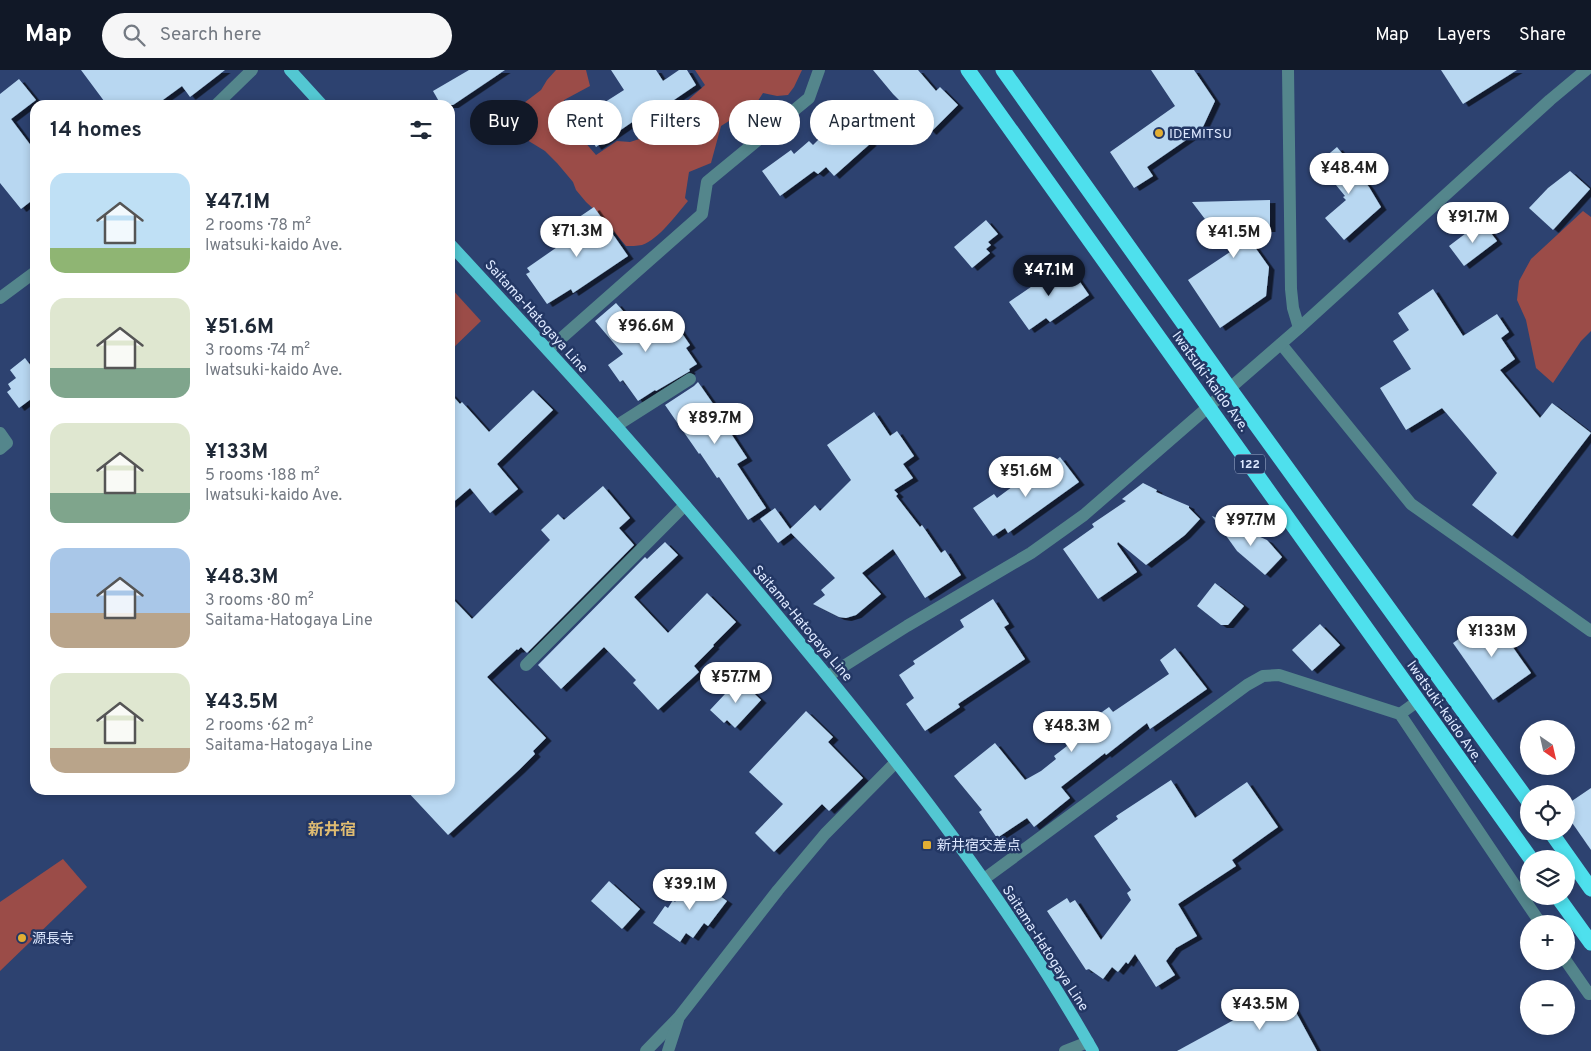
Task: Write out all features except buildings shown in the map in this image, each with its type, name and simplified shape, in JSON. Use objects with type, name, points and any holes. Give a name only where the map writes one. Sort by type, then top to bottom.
[{"type":"highway","name":"Iwatsuki-kaido Ave.","points":[[968,70],[1525,850]]},
{"type":"highway","name":"Iwatsuki-kaido Ave.","points":[[1003,70],[1230,389],[1520,790]]},
{"type":"highway","points":[[1556,840],[1591,889]]},
{"type":"highway","points":[[1564,905],[1591,943]]},
{"type":"main road","points":[[290,70],[317,100]]},
{"type":"main road","name":"Saitama-Hatogaya Line","points":[[455,249],[616,426],[685,505],[828,676],[946,826],[984,879],[1040,961],[1091,1046]]},
{"type":"street","points":[[221,100],[252,70]]},
{"type":"street","points":[[548,350],[702,214],[706,182],[809,98],[819,70]]},
{"type":"street","points":[[1288,70],[1291,289],[1299,328]]},
{"type":"street","points":[[828,676],[907,626],[1031,553],[1084,515],[1299,328],[1550,100],[1586,70]]},
{"type":"street","points":[[3,296],[30,276]]},
{"type":"street","points":[[1280,344],[1411,504],[1591,630]]},
{"type":"street","points":[[616,426],[690,379]]},
{"type":"street","points":[[0,433],[7,443],[0,449]]},
{"type":"street","points":[[526,666],[685,505]]},
{"type":"street","points":[[984,879],[1247,685],[1263,676],[1279,675],[1400,714],[1535,915]]},
{"type":"street","points":[[1400,714],[1418,701]]},
{"type":"street","points":[[646,1051],[679,1017],[778,890],[825,834],[896,762]]},
{"type":"street","points":[[1572,970],[1590,995]]},
{"type":"street","points":[[668,1051],[679,1017]]},
{"type":"street","points":[[1066,1051],[1091,1046]]},
{"type":"shaded area","points":[[556,70],[586,70],[590,86],[564,100],[548,100],[548,145],[587,145],[596,155],[611,145],[622,145],[622,141],[632,141],[632,145],[716,145],[711,163],[689,172],[685,198],[688,201],[655,238],[642,245],[626,246],[576,190],[573,182],[557,163],[545,151],[535,145],[538,145],[538,100],[528,100],[541,90]]},
{"type":"shaded area","points":[[695,70],[802,70],[788,95],[777,96],[763,93],[758,100],[729,100],[729,121],[721,126],[719,133],[719,100],[688,100],[705,85]]},
{"type":"shaded area","points":[[1583,211],[1591,217],[1591,331],[1581,341],[1553,383],[1536,368],[1526,320],[1517,300],[1519,281],[1531,259]]},
{"type":"shaded area","points":[[455,292],[481,321],[455,346]]},
{"type":"shaded area","name":"源長寺","points":[[63,859],[87,887],[0,971],[0,902]]},
{"type":"place","name":"IDEMITSU","points":[[1159,133]]},
{"type":"place","name":"新井宿交差点","points":[[927,845]]},
{"type":"place","name":"源長寺","points":[[22,938]]},
{"type":"district","name":"新井宿","points":[[332,829]]}]
